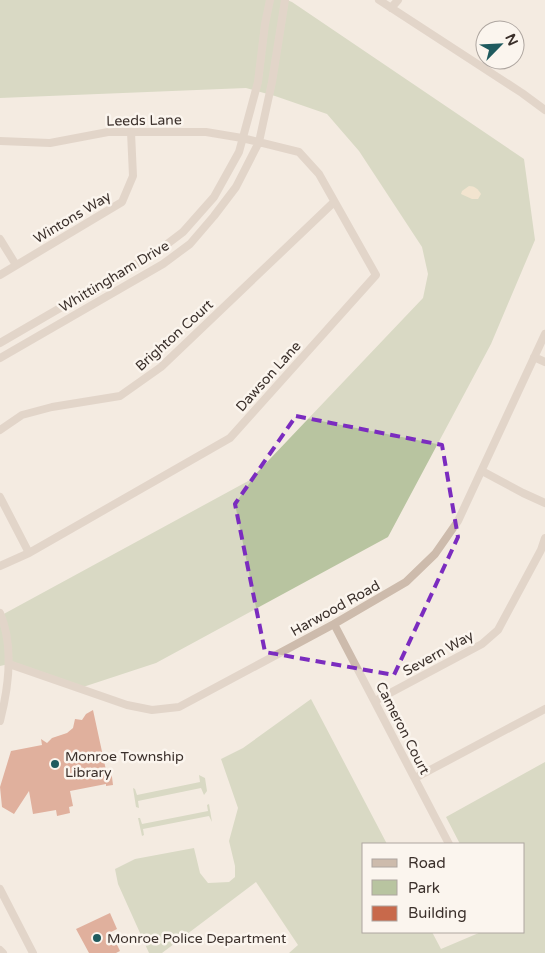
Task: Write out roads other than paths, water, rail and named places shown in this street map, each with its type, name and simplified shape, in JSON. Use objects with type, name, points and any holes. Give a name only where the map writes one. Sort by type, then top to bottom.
[{"type":"street","name":"Whittingham Drive","points":[[0,343],[158,251],[184,232],[214,197],[239,152],[258,82],[270,0]]},
{"type":"street","name":"Whittingham Drive","points":[[0,358],[136,281],[190,244],[236,187],[259,142],[272,82],[285,0]]},
{"type":"street","points":[[379,0],[522,92],[545,110]]},
{"type":"street","points":[[391,8],[398,0]]},
{"type":"street","name":"Leeds Lane","points":[[0,142],[50,143],[108,132],[206,132],[259,142]]},
{"type":"street","name":"Wintons Way","points":[[0,275],[122,202],[133,176],[132,132]]},
{"type":"street","name":"Dawson Lane","points":[[0,566],[29,553],[230,438],[376,275],[319,174],[299,152],[259,142]]},
{"type":"street","name":"Brighton Court","points":[[0,430],[22,415],[52,407],[120,396],[161,367],[334,202]]},
{"type":"street","points":[[0,239],[16,266]]},
{"type":"street","name":"Harwood Road","points":[[9,664],[127,704],[152,710],[179,707],[334,624],[406,582],[435,554],[458,521],[545,334]]},
{"type":"street","points":[[534,357],[545,362]]},
{"type":"street","points":[[482,471],[545,503]]},
{"type":"street","points":[[0,497],[29,553]]},
{"type":"street","name":"Severn Way","points":[[376,701],[482,644],[498,630],[545,538]]},
{"type":"street","points":[[0,613],[6,635],[9,664],[7,690],[0,721]]},
{"type":"street","name":"Cameron Court","points":[[334,624],[376,701],[448,843]]},
{"type":"street","points":[[415,778],[545,709]]},
{"type":"street","points":[[0,889],[33,953]]},
{"type":"street","points":[[0,950],[3,953]]},
{"type":"place","name":"Monroe Township Library","points":[[55,764]]},
{"type":"place","name":"Monroe Police Department","points":[[97,938]]}]
